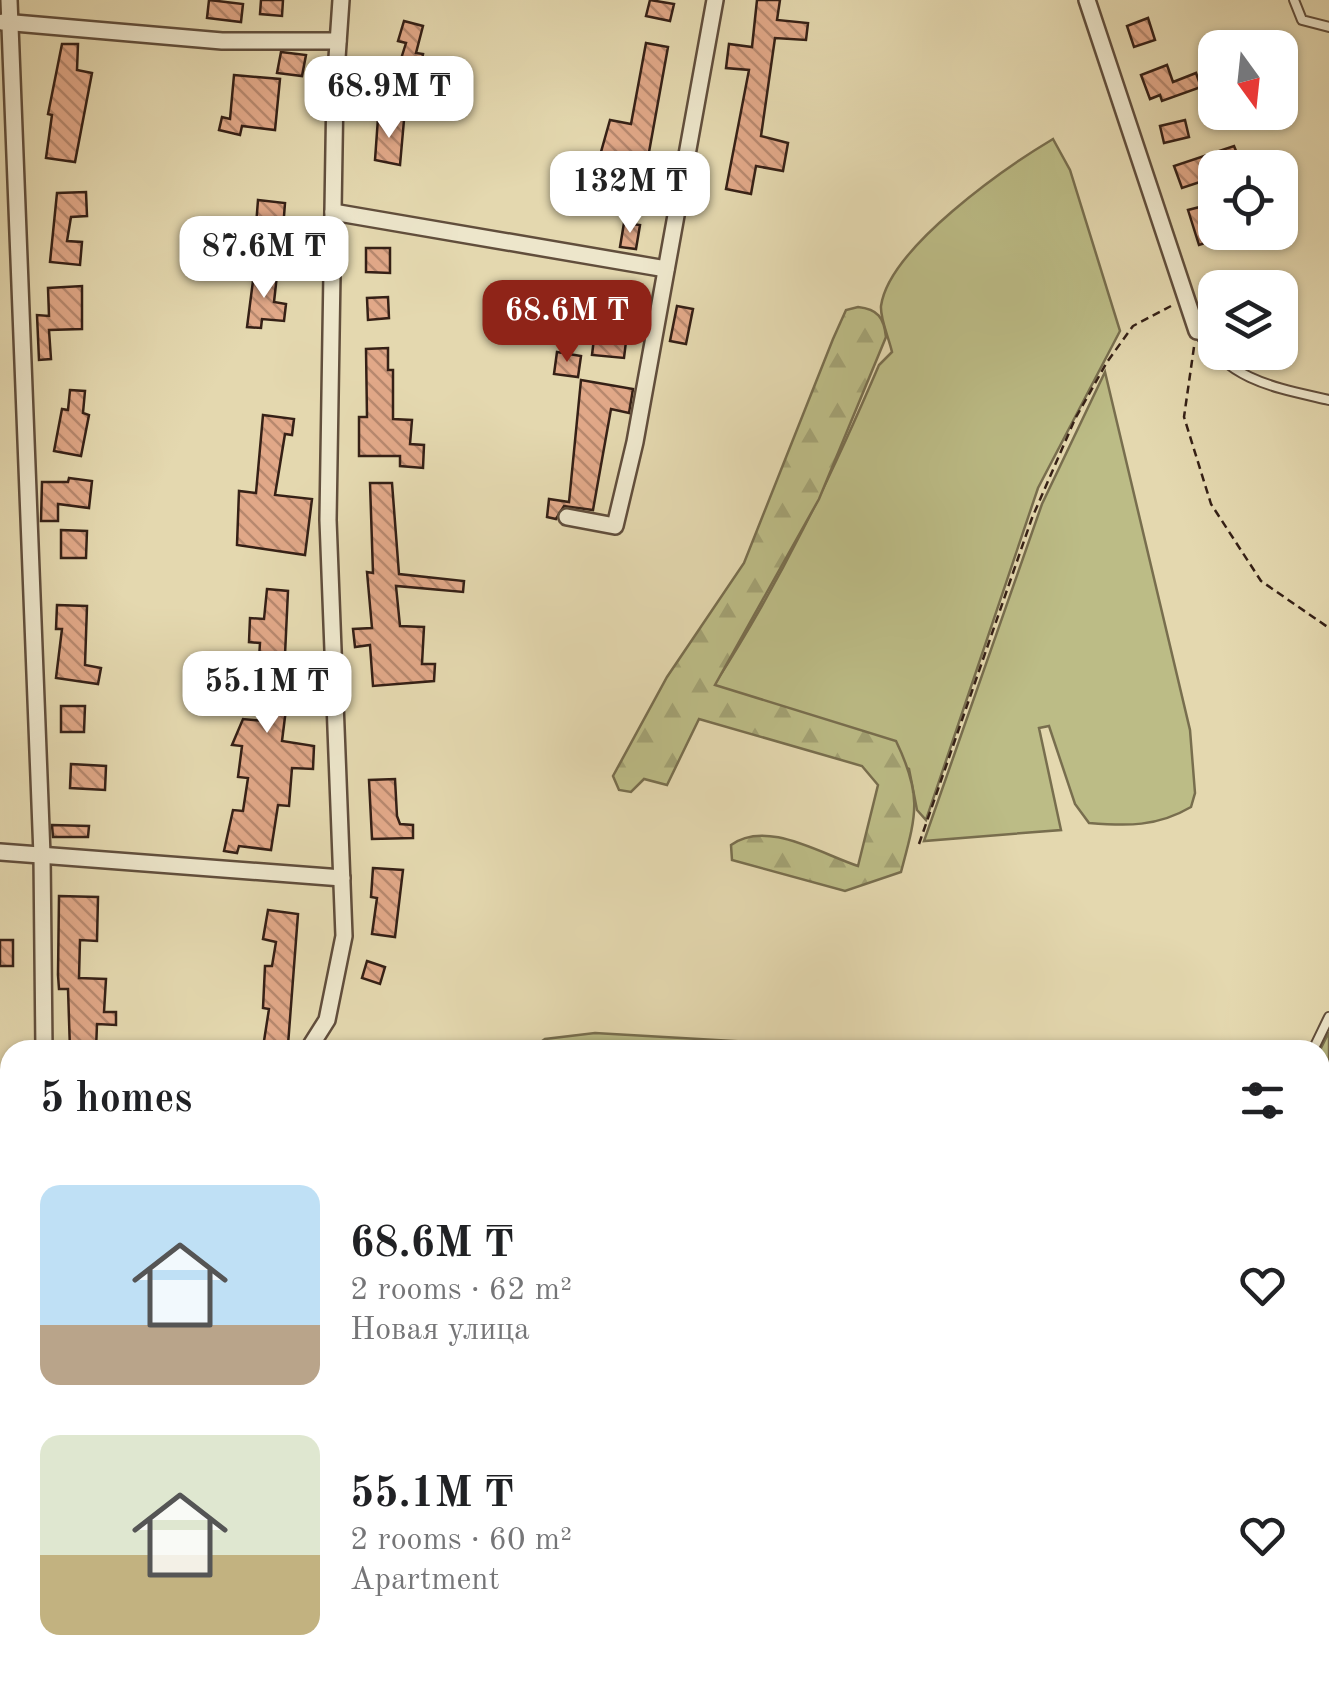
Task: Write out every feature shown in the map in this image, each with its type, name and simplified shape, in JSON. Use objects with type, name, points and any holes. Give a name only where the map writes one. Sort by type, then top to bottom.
[{"type":"street","points":[[9,0],[5,22],[42,855],[44,1040]]},
{"type":"street","points":[[314,1040],[327,1020],[341,953],[342,878],[328,520],[341,0]]},
{"type":"street","points":[[568,517],[615,526],[715,0]]},
{"type":"street","points":[[1087,0],[1197,331]]},
{"type":"street","points":[[5,22],[222,41],[338,41]]},
{"type":"street","points":[[333,212],[666,269]]},
{"type":"street","points":[[0,852],[342,878]]},
{"type":"lane","points":[[1294,0],[1302,20],[1329,27]]},
{"type":"lane","points":[[1197,331],[1215,358],[1238,373],[1329,400]]},
{"type":"lane","points":[[1318,1040],[1329,1016]]},
{"type":"path","points":[[919,844],[1032,518],[1075,419],[1107,362],[1133,326],[1161,309],[1187,302]]},
{"type":"path","points":[[1197,331],[1184,418],[1210,504],[1261,581],[1329,628]]},
{"type":"green space","points":[[1053,139],[1070,170],[1120,331],[1038,488],[926,820],[917,810],[909,769],[714,685],[783,568],[879,365],[892,352],[881,311],[889,283],[905,259],[952,211]]},
{"type":"green space","points":[[858,307],[879,316],[886,337],[819,499],[715,685],[896,741],[910,777],[914,806],[901,872],[845,891],[732,860],[731,845],[745,838],[777,837],[858,866],[878,785],[862,766],[699,719],[667,785],[644,779],[631,792],[619,790],[613,776],[667,677],[744,563],[833,339],[846,310]]},
{"type":"green space","points":[[1105,372],[1190,730],[1195,793],[1191,807],[1142,824],[1089,823],[1075,804],[1049,726],[1039,728],[1061,830],[924,841],[1042,504]]},
{"type":"green space","points":[[595,1033],[718,1040],[544,1040]]},
{"type":"building","points":[[209,0],[243,4],[241,22],[207,18]]},
{"type":"building","points":[[261,0],[283,0],[282,16],[260,14]]},
{"type":"building","points":[[650,0],[674,4],[670,21],[646,16]]},
{"type":"building","points":[[757,0],[780,0],[777,20],[808,23],[806,40],[775,38],[761,136],[788,143],[783,171],[756,166],[751,194],[726,189],[749,70],[726,68],[729,44],[752,47]]},
{"type":"building","points":[[1148,18],[1155,40],[1134,47],[1127,26]]},
{"type":"building","points":[[404,21],[423,26],[416,53],[423,54],[415,95],[391,91],[406,43],[398,41]]},
{"type":"building","points":[[646,43],[668,47],[640,202],[590,191],[610,120],[631,124]]},
{"type":"building","points":[[62,44],[78,44],[77,70],[92,73],[75,162],[46,158],[52,115],[48,114]]},
{"type":"building","points":[[281,52],[306,55],[302,76],[277,73]]},
{"type":"building","points":[[1167,65],[1173,82],[1196,73],[1198,88],[1162,101],[1160,95],[1150,99],[1141,75]]},
{"type":"building","points":[[234,75],[280,79],[275,130],[242,126],[240,135],[219,130],[222,117],[230,119]]},
{"type":"building","points":[[378,118],[404,120],[400,165],[375,160]]},
{"type":"building","points":[[1185,120],[1189,137],[1164,143],[1160,126]]},
{"type":"building","points":[[1198,158],[1198,183],[1182,188],[1174,166]]},
{"type":"building","points":[[86,192],[87,216],[71,217],[67,241],[82,242],[80,265],[50,262],[57,193]]},
{"type":"building","points":[[258,200],[285,203],[283,229],[256,226]]},
{"type":"building","points":[[1198,207],[1198,242],[1188,210]]},
{"type":"building","points":[[624,223],[640,225],[636,249],[620,247]]},
{"type":"building","points":[[366,248],[390,248],[390,273],[366,272]]},
{"type":"building","points":[[254,273],[277,275],[274,302],[286,304],[284,321],[262,319],[261,328],[247,327]]},
{"type":"building","points":[[82,286],[82,329],[49,330],[51,359],[39,360],[37,315],[49,316],[48,288]]},
{"type":"building","points":[[388,297],[389,318],[368,320],[367,298]]},
{"type":"building","points":[[599,297],[631,301],[624,358],[592,355]]},
{"type":"building","points":[[677,306],[693,309],[686,344],[670,341]]},
{"type":"building","points":[[388,348],[388,370],[393,370],[393,419],[412,420],[410,444],[424,445],[423,468],[400,466],[400,456],[359,456],[359,417],[367,417],[366,349]]},
{"type":"building","points":[[557,352],[581,356],[578,377],[554,374]]},
{"type":"building","points":[[581,380],[633,389],[629,413],[611,409],[593,510],[564,506],[556,519],[547,517],[549,499],[569,502]]},
{"type":"building","points":[[70,390],[85,391],[83,413],[89,415],[81,456],[54,451],[62,409],[68,410]]},
{"type":"building","points":[[263,415],[294,419],[292,435],[285,434],[275,495],[312,499],[305,555],[237,545],[239,491],[256,493]]},
{"type":"building","points":[[69,478],[92,481],[89,508],[58,504],[58,521],[41,521],[42,482],[68,482]]},
{"type":"building","points":[[370,483],[392,483],[399,574],[464,581],[463,592],[396,586],[400,626],[424,627],[422,664],[435,664],[434,681],[373,686],[370,645],[355,647],[353,629],[372,628],[367,572],[373,573]]},
{"type":"building","points":[[61,530],[87,531],[86,558],[61,558]]},
{"type":"building","points":[[267,589],[288,591],[284,676],[290,677],[282,741],[314,746],[313,769],[292,768],[289,806],[278,805],[271,850],[239,846],[237,853],[224,851],[233,810],[243,811],[248,778],[238,777],[242,746],[232,745],[243,719],[263,721],[266,697],[249,695],[254,673],[258,674],[260,643],[249,642],[250,618],[264,619]]},
{"type":"building","points":[[57,605],[87,606],[85,665],[101,668],[98,684],[56,678],[62,629],[56,629]]},
{"type":"building","points":[[61,706],[85,706],[84,732],[61,732]]},
{"type":"building","points":[[71,764],[106,766],[105,790],[70,788]]},
{"type":"building","points":[[395,779],[397,816],[400,824],[413,825],[413,838],[372,839],[369,780]]},
{"type":"building","points":[[52,825],[89,826],[88,837],[53,837]]},
{"type":"building","points":[[373,868],[403,870],[395,937],[372,934],[377,898],[371,897]]},
{"type":"building","points":[[59,896],[98,897],[97,941],[80,940],[79,978],[106,979],[104,1012],[116,1012],[116,1025],[97,1024],[96,1040],[70,1040],[68,989],[59,989]]},
{"type":"building","points":[[268,910],[298,914],[288,1040],[264,1040],[269,1009],[263,1008],[265,966],[272,966],[276,942],[263,939]]},
{"type":"building","points":[[0,940],[13,940],[13,966],[0,966]]},
{"type":"building","points":[[367,961],[385,967],[380,984],[362,978]]}]
